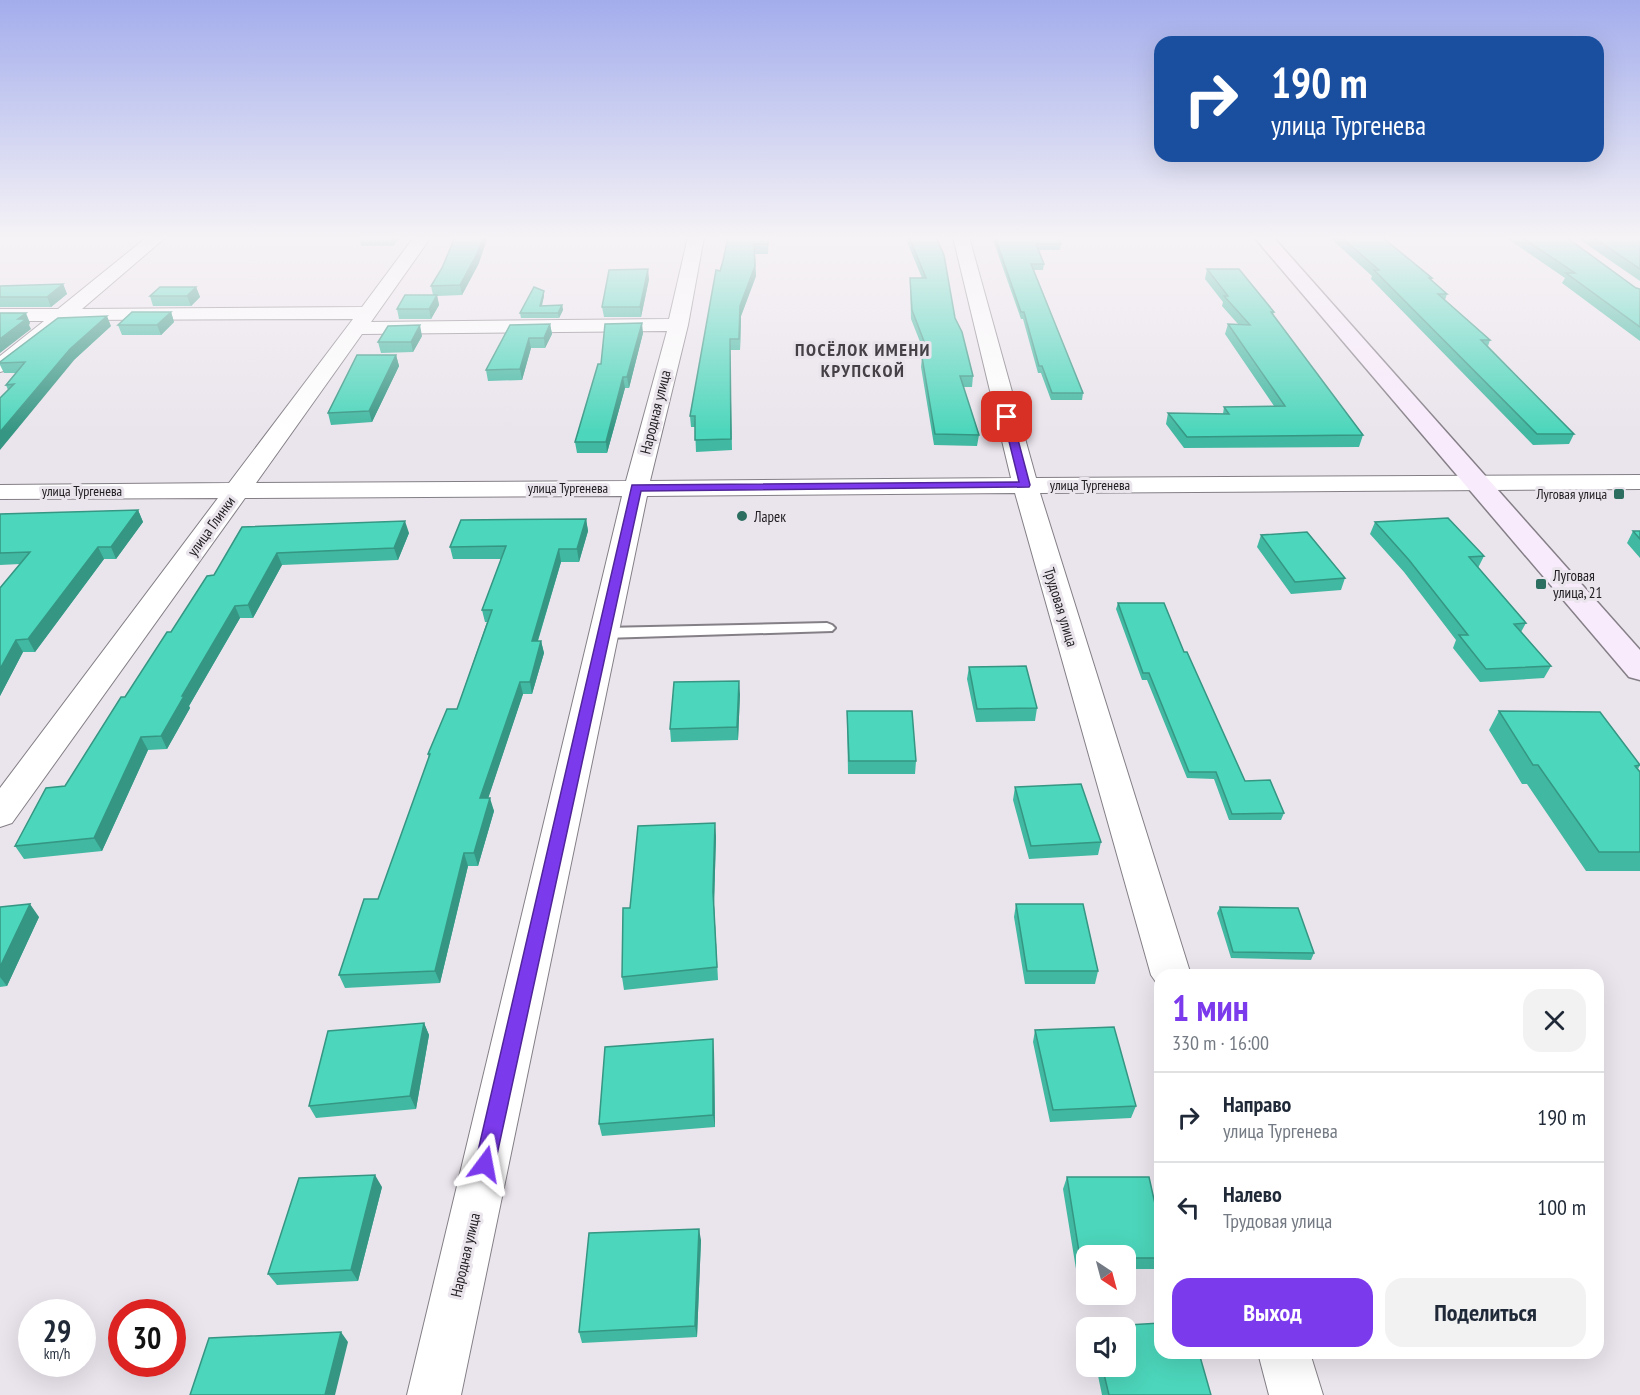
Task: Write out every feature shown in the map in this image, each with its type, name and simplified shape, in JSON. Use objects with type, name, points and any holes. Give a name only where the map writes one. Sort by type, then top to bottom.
[{"type":"street","points":[[0,366],[79,302]]},
{"type":"street","name":"улица Глинки","points":[[0,814],[375,302]]},
{"type":"street","name":"Народная улица","points":[[434,1395],[636,488],[683,302]]},
{"type":"street","name":"Трудовая улица","points":[[978,302],[1025,485],[1169,969]]},
{"type":"street","points":[[1320,302],[1640,670]]},
{"type":"street","points":[[0,315],[64,314],[678,325]]},
{"type":"street","name":"улица Тургенева","points":[[0,492],[1640,482]]},
{"type":"street","points":[[1286,1359],[1296,1395]]},
{"type":"lane","points":[[604,633],[827,628]]},
{"type":"building","points":[[401,302],[433,302],[429,309],[397,309]]},
{"type":"building","points":[[526,302],[541,302],[540,306],[562,305],[558,313],[520,313]]},
{"type":"building","points":[[603,302],[641,302],[640,307],[602,307]]},
{"type":"building","points":[[710,302],[741,302],[739,339],[730,339],[731,439],[695,440],[695,416],[690,416]]},
{"type":"building","points":[[912,302],[952,302],[973,376],[960,376],[979,435],[935,434],[922,357],[930,357],[912,310]]},
{"type":"building","points":[[1018,302],[1046,302],[1083,393],[1052,393],[1042,366],[1039,366],[1024,312],[1021,312]]},
{"type":"building","points":[[1229,302],[1266,302],[1363,435],[1187,437],[1168,413],[1229,414],[1224,407],[1285,406],[1228,324],[1250,325]]},
{"type":"building","points":[[1406,302],[1447,302],[1490,340],[1481,340],[1574,434],[1537,434]]},
{"type":"building","points":[[1606,302],[1640,302],[1640,327]]},
{"type":"building","points":[[132,312],[171,312],[157,325],[118,325]]},
{"type":"building","points":[[0,313],[26,313],[18,319],[26,319],[0,339]]},
{"type":"building","points":[[107,316],[70,349],[0,432],[0,398],[14,384],[6,385],[25,362],[0,362],[58,318]]},
{"type":"building","points":[[642,323],[627,377],[623,377],[606,442],[575,442],[598,364],[601,364],[605,324]]},
{"type":"building","points":[[550,324],[544,338],[529,338],[520,369],[486,370],[510,325]]},
{"type":"building","points":[[420,325],[411,342],[378,342],[388,326]]},
{"type":"building","points":[[357,355],[396,355],[369,411],[328,413]]},
{"type":"building","points":[[138,510],[111,547],[98,547],[28,639],[16,640],[0,669],[0,588],[30,552],[0,553],[0,514]]},
{"type":"building","points":[[1448,518],[1484,556],[1469,557],[1526,623],[1514,624],[1551,666],[1486,669],[1459,635],[1468,635],[1409,560],[1375,522]]},
{"type":"building","points":[[586,519],[577,549],[559,549],[532,641],[541,641],[530,682],[520,682],[480,798],[490,798],[474,853],[464,853],[435,971],[339,975],[364,899],[378,899],[430,754],[428,754],[447,709],[457,709],[492,610],[482,610],[506,546],[450,547],[461,520]]},
{"type":"building","points":[[405,521],[394,548],[277,553],[248,605],[235,606],[161,736],[141,737],[94,838],[15,846],[46,788],[65,786],[121,697],[125,697],[207,576],[214,575],[242,527]]},
{"type":"building","points":[[1633,531],[1640,531],[1640,539]]},
{"type":"building","points":[[1307,532],[1345,578],[1295,582],[1261,535]]},
{"type":"building","points":[[1118,603],[1164,603],[1184,652],[1187,652],[1245,781],[1270,780],[1284,813],[1232,814],[1216,772],[1189,772],[1149,673],[1143,673]]},
{"type":"building","points":[[1026,666],[1037,708],[977,709],[969,667]]},
{"type":"building","points":[[739,681],[737,727],[670,729],[674,682]]},
{"type":"building","points":[[847,711],[912,711],[916,761],[849,761]]},
{"type":"building","points":[[1499,711],[1600,712],[1640,765],[1635,766],[1640,772],[1640,852],[1599,852],[1538,765],[1533,765]]},
{"type":"building","points":[[1081,784],[1101,842],[1031,846],[1015,787]]},
{"type":"building","points":[[715,823],[713,892],[717,967],[622,977],[623,908],[630,908],[638,826]]},
{"type":"building","points":[[30,904],[0,967],[0,907]]},
{"type":"building","points":[[1016,904],[1083,904],[1098,971],[1027,971]]},
{"type":"building","points":[[1220,907],[1298,908],[1314,953],[1233,952]]},
{"type":"building","points":[[424,1023],[410,1096],[309,1106],[328,1031]]},
{"type":"building","points":[[1114,1027],[1136,1106],[1053,1110],[1035,1030]]},
{"type":"building","points":[[713,1039],[713,1115],[599,1124],[605,1047]]},
{"type":"building","points":[[375,1175],[351,1270],[268,1274],[299,1178]]},
{"type":"building","points":[[1067,1177],[1149,1177],[1154,1199],[1154,1258],[1136,1258],[1136,1245],[1078,1245]]},
{"type":"building","points":[[699,1229],[695,1326],[579,1332],[589,1233]]},
{"type":"building","points":[[1154,1323],[1154,1359],[1201,1359],[1211,1395],[1109,1395],[1105,1377],[1136,1377],[1136,1324]]},
{"type":"building","points":[[341,1332],[325,1395],[190,1395],[209,1338]]},
{"type":"place","name":"Луговая улица","points":[[1619,494]]},
{"type":"place","name":"Ларек","points":[[742,516]]},
{"type":"place","name":"Луговая улица, 21","points":[[1541,584]]},
{"type":"district","name":"ПОСЁЛОК ИМЕНИ КРУПСКОЙ","points":[[863,359]]},
{"type":"route","points":[[485,1164],[636,488],[1025,485],[1007,417]]}]
